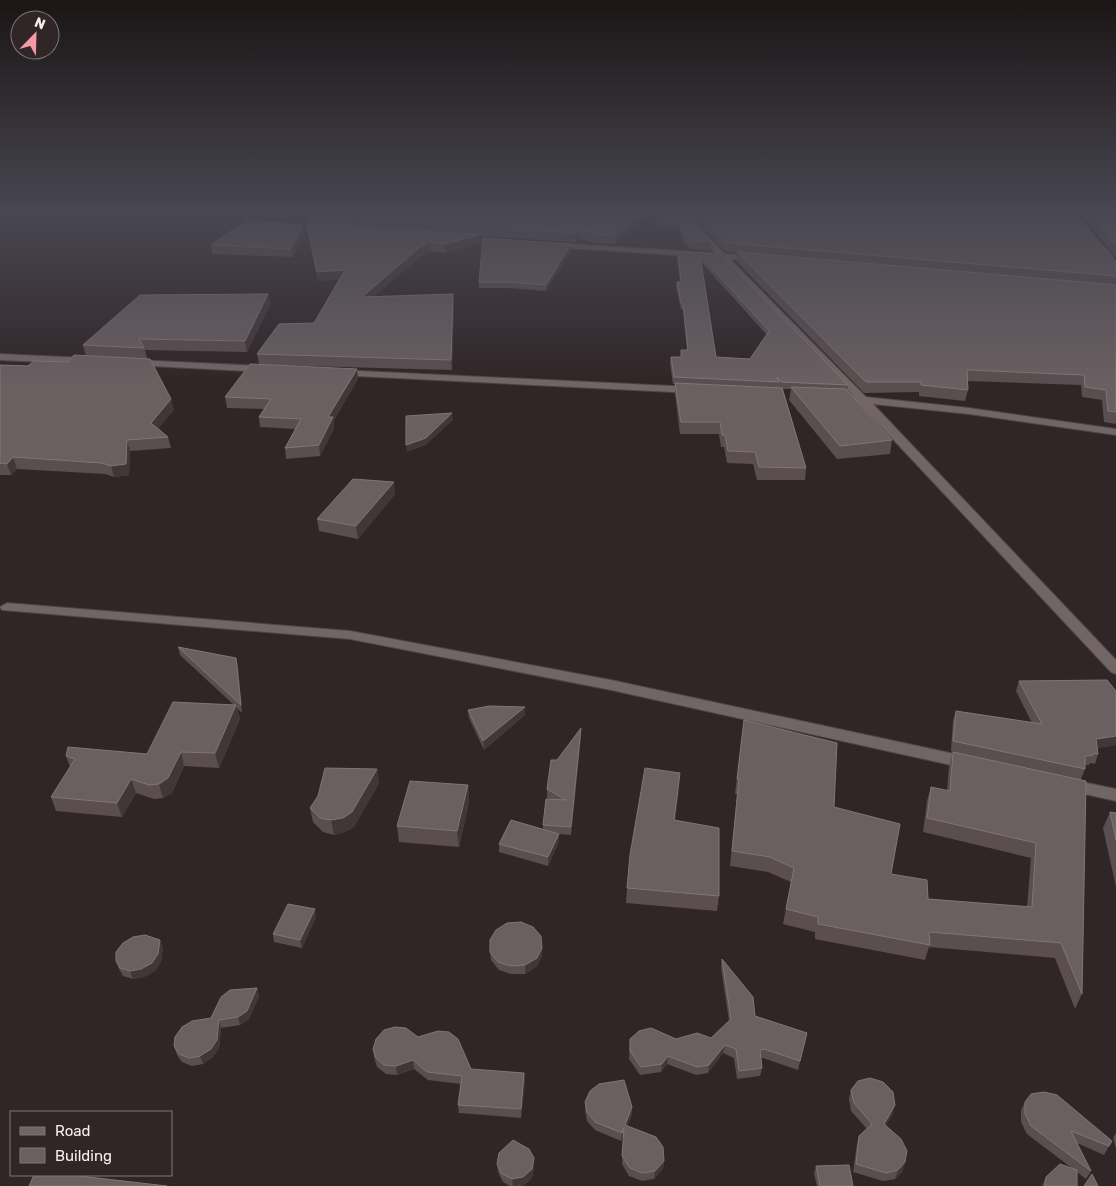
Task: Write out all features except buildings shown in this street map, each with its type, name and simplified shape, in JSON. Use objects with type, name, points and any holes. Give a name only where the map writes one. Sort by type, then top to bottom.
[{"type":"street","points":[[737,270],[861,398],[1116,669]]},
{"type":"street","points":[[0,356],[98,361]]},
{"type":"street","points":[[128,363],[276,370]]},
{"type":"street","points":[[326,372],[703,391]]},
{"type":"street","points":[[822,396],[861,398],[969,411],[1116,432]]},
{"type":"street","points":[[7,607],[350,635],[611,685],[980,766]]},
{"type":"street","points":[[1058,782],[1116,795]]}]
